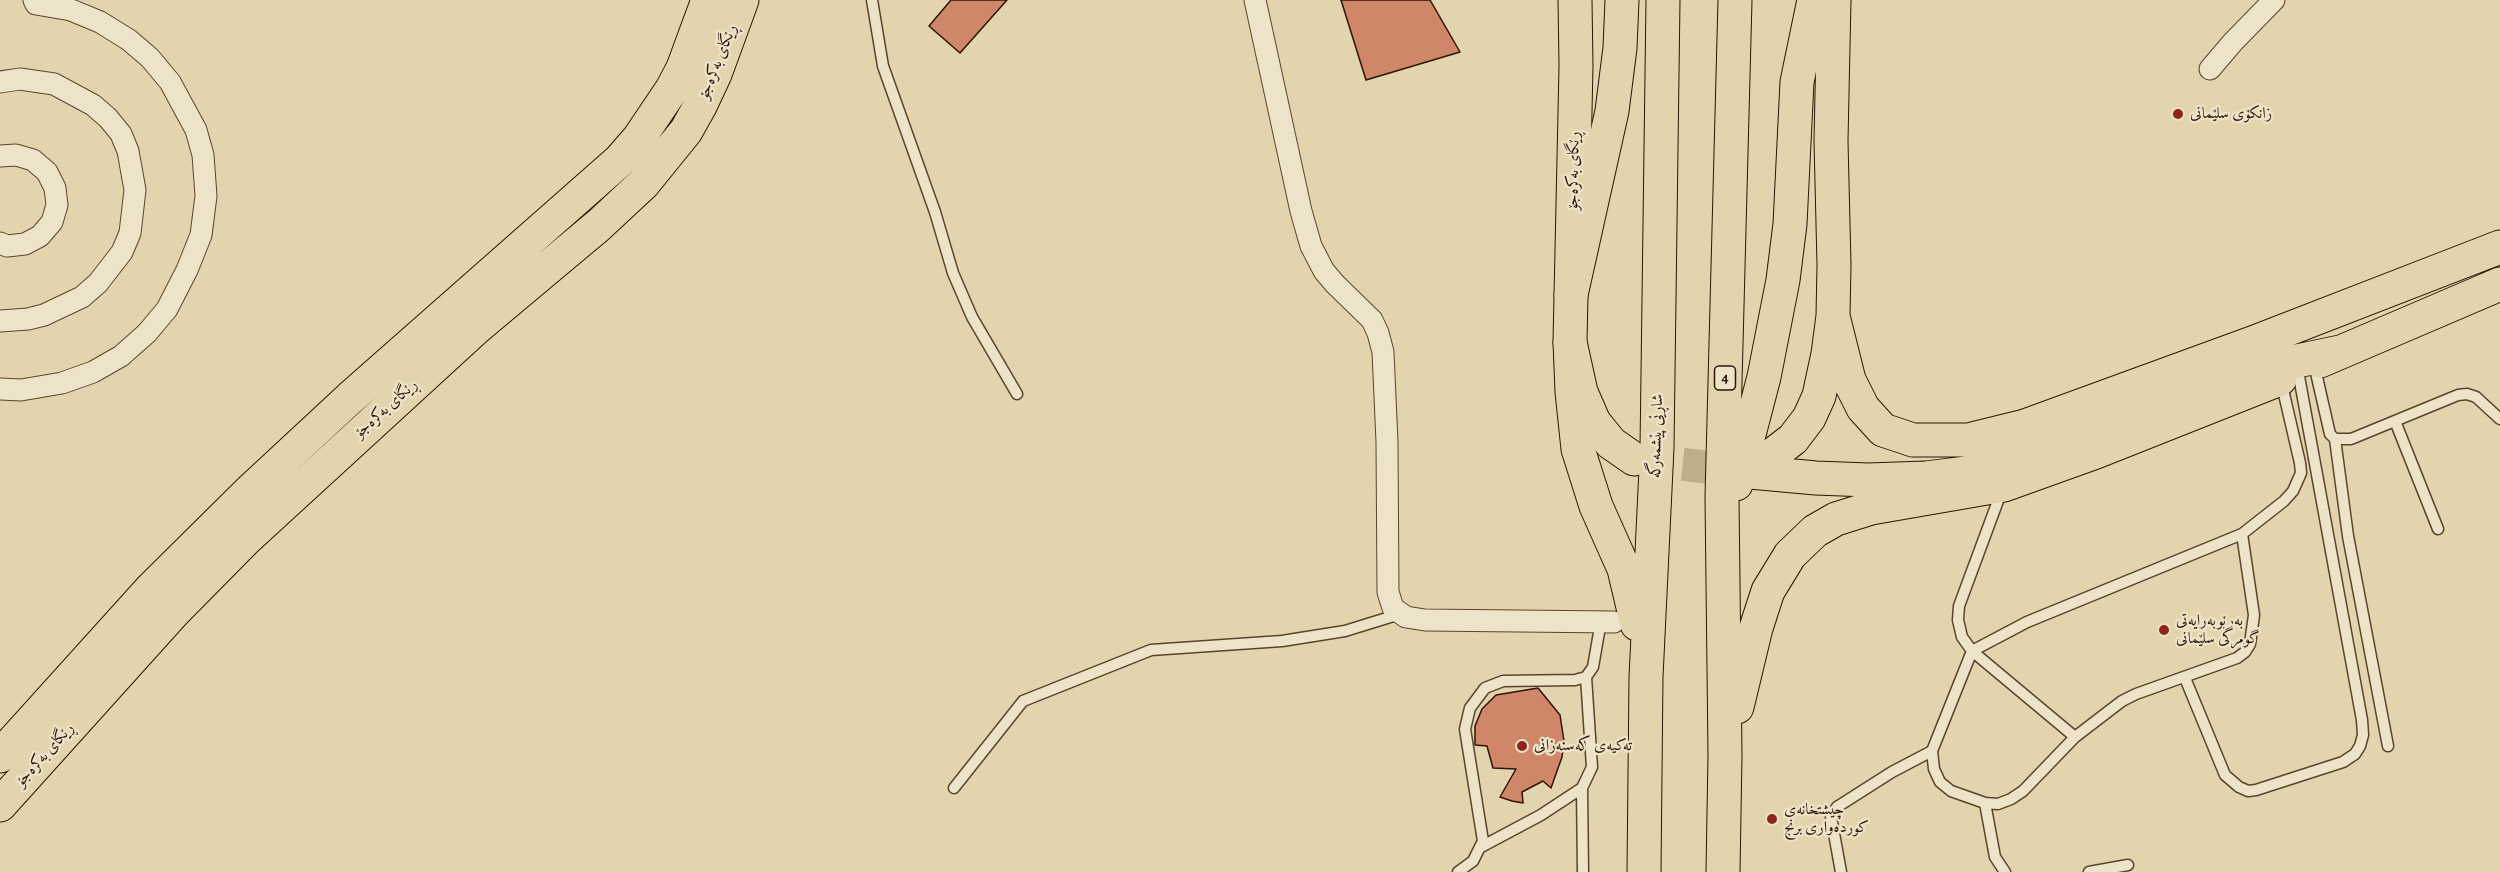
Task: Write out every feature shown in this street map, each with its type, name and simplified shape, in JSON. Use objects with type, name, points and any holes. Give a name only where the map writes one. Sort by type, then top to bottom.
[{"type":"main road","name":"ڕێگای بەکرەجۆ","points":[[0,756],[150,591],[252,489],[350,398],[618,161],[639,138],[672,89],[683,68],[708,0]]},
{"type":"main road","name":"ڕێگای بەکرەجۆ","points":[[0,805],[173,613],[247,538],[476,328],[599,225],[643,184],[686,131],[700,106],[715,74],[742,0]]},
{"type":"main road","name":"ڕێگای بەکرەجۆ","points":[[1570,342],[1576,66],[1575,0]]},
{"type":"main road","points":[[1571,295],[1612,111],[1619,58],[1622,0]]},
{"type":"main road","name":"شاڕێی پێشمەرگە","points":[[1644,872],[1646,676],[1657,448],[1663,0]]},
{"type":"main road","name":"4","points":[[1723,872],[1725,755],[1722,497],[1736,0]]},
{"type":"main road","points":[[1724,542],[1741,460],[1772,341],[1783,280],[1790,224],[1797,82],[1814,0]]},
{"type":"main road","points":[[1834,0],[1831,141],[1833,316],[1824,378],[1809,418],[1793,439],[1750,472],[1868,480],[1926,478],[1976,472],[2028,458],[2175,399],[2264,368],[2308,367]]},
{"type":"main road","points":[[1833,316],[1849,380],[1872,420],[1883,430],[1913,440],[1959,441],[1988,436],[2036,422],[2255,342],[2500,247]]},
{"type":"main road","points":[[1725,755],[1762,606],[1783,566],[1802,542],[1815,531],[1836,519],[1871,508],[2004,485],[2096,452],[2308,367],[2500,284]]},
{"type":"main road","points":[[1570,342],[1578,449],[1596,506],[1631,591],[1646,676]]},
{"type":"main road","points":[[1570,342],[1581,392],[1594,422],[1611,443],[1634,459]]},
{"type":"street","points":[[0,389],[21,390],[62,383],[93,372],[121,356],[147,333],[167,309],[187,270],[201,235],[206,196],[203,155],[196,130],[170,82],[150,58],[129,40],[100,22],[71,10],[36,4],[34,0]]},
{"type":"street","points":[[1255,0],[1301,211],[1311,246],[1324,271],[1372,320],[1383,352],[1387,442],[1388,592],[1393,608],[1412,619],[1425,620],[1608,622]]},
{"type":"street","points":[[2210,69],[2274,0]]},
{"type":"street","points":[[0,82],[20,79],[54,84],[93,105],[121,134],[128,151],[135,190],[132,222],[123,252],[98,283],[82,297],[44,315],[28,320],[0,321]]},
{"type":"street","points":[[0,156],[16,155],[33,160],[47,172],[55,188],[57,205],[52,222],[40,236],[25,244],[7,246],[0,243]]},
{"type":"lane","points":[[872,0],[883,66],[935,212],[953,273],[977,324],[1017,394]]},
{"type":"lane","points":[[2308,367],[2334,439],[2348,536],[2388,746]]},
{"type":"lane","points":[[2242,534],[2254,615],[2250,644],[2245,652],[2237,658],[2136,694],[2122,702],[2075,737],[2023,791],[1998,804],[1951,791],[1940,782],[1934,769],[1932,751],[1972,651],[2027,622],[2242,534],[2284,501],[2293,491],[2301,473],[2308,367]]},
{"type":"lane","points":[[2185,678],[2225,775],[2239,787],[2248,791],[2343,762],[2355,754],[2360,746],[2363,735],[2360,709],[2308,367]]},
{"type":"lane","points":[[2334,439],[2350,438],[2458,395],[2467,394],[2485,403],[2500,419]]},
{"type":"lane","points":[[2395,421],[2438,529]]},
{"type":"lane","points":[[2004,485],[1959,606],[1958,620],[1962,637],[1972,651],[2075,737]]},
{"type":"lane","points":[[954,788],[1023,701],[1151,650],[1282,641],[1345,631],[1400,614]]},
{"type":"lane","points":[[1583,872],[1582,788],[1592,767],[1586,677],[1593,667],[1608,622]]},
{"type":"lane","points":[[1458,872],[1473,861],[1481,847],[1484,834],[1465,729],[1470,708],[1475,699],[1485,688],[1503,681],[1575,680],[1586,677]]},
{"type":"lane","points":[[1841,872],[1831,817],[1837,807],[1932,751]]},
{"type":"lane","points":[[1481,847],[1540,815],[1582,788]]},
{"type":"lane","points":[[1985,802],[1995,857],[2005,872]]},
{"type":"lane","points":[[2089,872],[2128,865]]},
{"type":"building","points":[[951,0],[1007,0],[960,53],[929,26]]},
{"type":"building","points":[[1341,0],[1430,0],[1460,52],[1366,80]]},
{"type":"building","name":"تەکیەی کەسنەزانی","points":[[1538,688],[1560,715],[1564,741],[1562,757],[1551,788],[1543,781],[1522,792],[1523,803],[1500,797],[1516,769],[1493,768],[1487,746],[1475,745],[1475,726],[1482,709],[1496,695]]},
{"type":"tunnel","points":[[1634,459],[1750,472]]},
{"type":"place","name":"زانکۆی سلێمانی","points":[[2178,114]]},
{"type":"place","name":"بەڕێوبەرایەتی گومرگی سلێمانی","points":[[2164,630]]},
{"type":"place","name":"تەکیەی کەسنەزانی","points":[[1522,746]]},
{"type":"place","name":"چيشتخانەی کوردەواری برنج","points":[[1772,819]]}]
